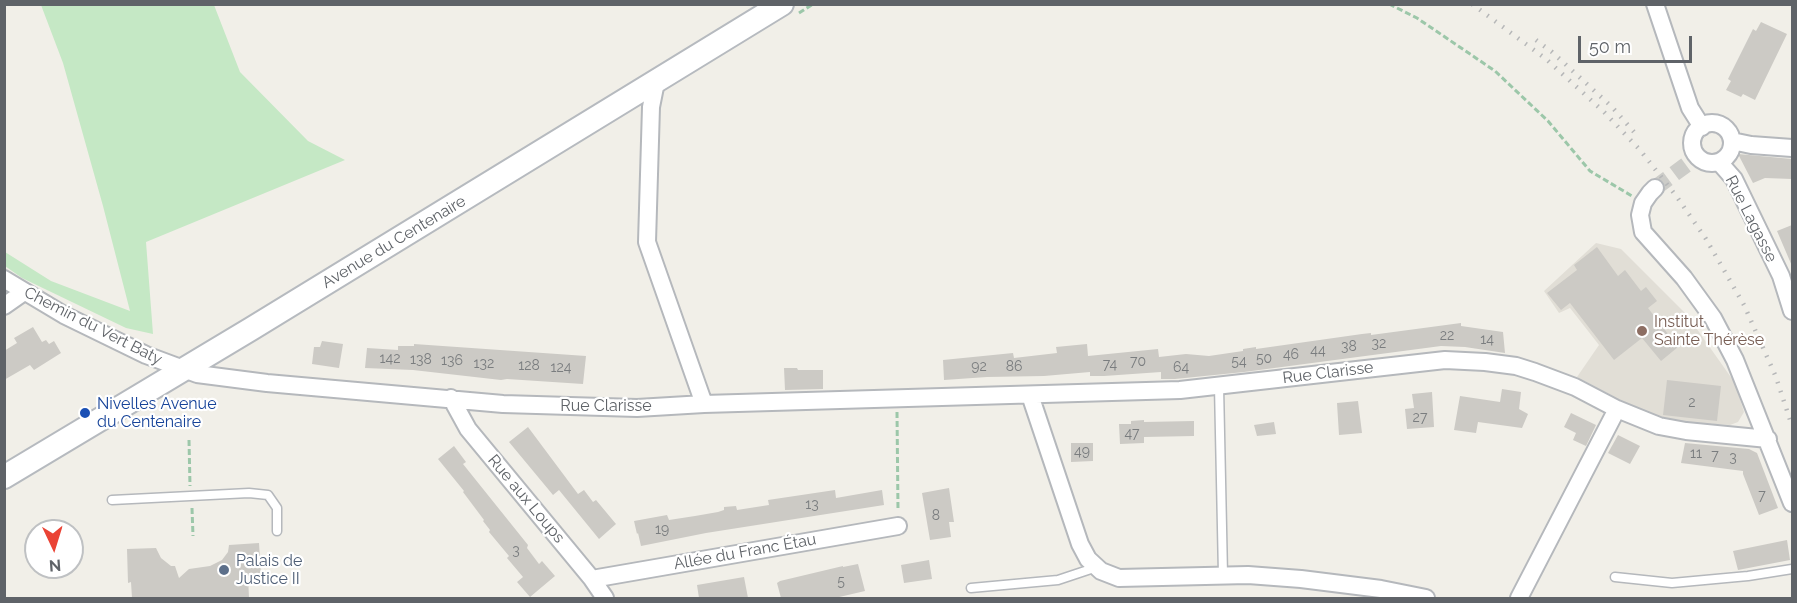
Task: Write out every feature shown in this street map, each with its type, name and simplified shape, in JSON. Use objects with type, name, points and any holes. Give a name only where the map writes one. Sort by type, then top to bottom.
[{"type":"main road","name":"Avenue du Centenaire","points":[[4,477],[782,4]]},
{"type":"street","points":[[1655,4],[1690,108],[1702,127]]},
{"type":"street","points":[[656,81],[651,107],[647,242],[704,404]]},
{"type":"street","points":[[1714,124],[1720,126],[1726,129],[1732,141],[1729,153],[1719,162],[1691,160],[1694,137],[1702,127],[1714,124]]},
{"type":"street","points":[[1732,141],[1792,148]]},
{"type":"street","name":"Rue Lagasse","points":[[1719,162],[1734,179],[1781,276],[1792,311]]},
{"type":"street","points":[[1655,188],[1643,203],[1640,215],[1642,232],[1684,278],[1713,318],[1736,360],[1743,392],[1768,439],[1792,503]]},
{"type":"street","name":"Chemin du Vert Baty","points":[[4,279],[64,315],[146,355],[183,369]]},
{"type":"street","points":[[4,306],[24,292]]},
{"type":"street","name":"Rue Clarisse","points":[[183,369],[197,374],[267,383],[503,404],[637,408],[1180,390],[1445,360],[1485,362],[1536,372],[1575,387],[1617,409],[1659,426],[1768,439]]},
{"type":"street","points":[[1030,395],[1080,544],[1088,559],[1101,571],[1119,578],[1222,575],[1301,579],[1381,589],[1426,598]]},
{"type":"street","name":"Rue aux Loups","points":[[450,398],[468,429],[592,579],[605,598]]},
{"type":"street","points":[[1518,598],[1617,409]]},
{"type":"street","name":"Allée du Franc Étau","points":[[592,579],[898,526]]},
{"type":"lane","points":[[1219,386],[1222,575]]},
{"type":"lane","points":[[112,500],[249,493],[268,495],[277,508],[277,531]]},
{"type":"lane","points":[[971,588],[1058,580],[1097,567]]},
{"type":"lane","points":[[1615,577],[1672,584],[1792,569]]},
{"type":"path","points":[[1389,4],[1417,18],[1495,71],[1548,121],[1590,171],[1643,203]]},
{"type":"path","points":[[897,398],[898,526]]},
{"type":"path","points":[[189,440],[190,496],[194,536]]},
{"type":"shaded area","name":"Institut Sainte Thérèse","points":[[1596,243],[1621,249],[1687,315],[1735,383],[1744,412],[1738,422],[1730,425],[1686,422],[1645,413],[1577,377],[1599,345],[1570,308],[1559,313],[1544,291]]},
{"type":"green space","points":[[41,5],[214,5],[240,72],[308,141],[345,160],[146,242],[153,334],[126,328],[22,278],[5,266],[5,252],[51,281],[130,311],[63,63]]},
{"type":"building","points":[[1761,22],[1787,34],[1755,100],[1726,90],[1731,81],[1728,79],[1753,29],[1756,31]]},
{"type":"building","points":[[1738,154],[1792,159],[1792,179],[1765,178],[1753,183]]},
{"type":"building","points":[[1792,225],[1792,266],[1777,231]]},
{"type":"building","points":[[1597,247],[1618,276],[1625,270],[1641,291],[1646,287],[1657,301],[1648,308],[1678,347],[1661,361],[1642,338],[1614,360],[1570,303],[1561,310],[1547,293],[1577,270],[1574,265]]},
{"type":"building","points":[[1461,323],[1461,326],[1503,332],[1505,353],[1441,346],[1175,379],[1161,379],[1161,372],[1090,376],[1090,372],[944,380],[943,360],[1013,353],[1014,358],[1057,353],[1056,347],[1087,344],[1088,356],[1158,349],[1159,357],[1186,354],[1209,356],[1256,347],[1256,349]]},
{"type":"building","points":[[33,327],[42,342],[46,340],[49,344],[54,341],[61,353],[34,370],[30,365],[4,380],[4,351],[17,343],[14,338]]},
{"type":"building","points":[[322,341],[343,344],[339,368],[312,364],[314,347],[320,347]]},
{"type":"building","points":[[414,344],[586,356],[583,384],[501,380],[413,370],[365,368],[367,348],[398,350],[398,346],[414,346]]},
{"type":"building","points":[[784,368],[823,370],[823,389],[785,390]]},
{"type":"building","points":[[1667,380],[1721,386],[1717,421],[1663,415]]},
{"type":"building","points":[[1502,389],[1521,392],[1519,409],[1528,414],[1522,428],[1478,422],[1476,433],[1454,430],[1460,396],[1500,402]]},
{"type":"building","points":[[1432,392],[1434,427],[1407,429],[1405,409],[1414,408],[1412,394]]},
{"type":"building","points":[[1358,401],[1362,433],[1339,435],[1337,403]]},
{"type":"building","points":[[1571,413],[1596,425],[1586,446],[1573,440],[1576,433],[1564,427]]},
{"type":"building","points":[[1144,420],[1144,422],[1194,421],[1194,436],[1144,437],[1144,443],[1120,444],[1119,424],[1131,424],[1131,421]]},
{"type":"building","points":[[1274,422],[1276,434],[1257,436],[1254,425]]},
{"type":"building","points":[[528,427],[578,494],[584,490],[593,502],[596,500],[616,524],[599,539],[559,490],[553,495],[509,442]]},
{"type":"building","points":[[1618,435],[1640,446],[1630,464],[1608,453]]},
{"type":"building","points":[[1071,443],[1093,443],[1093,461],[1071,462]]},
{"type":"building","points":[[1685,443],[1749,449],[1757,453],[1778,508],[1759,515],[1743,471],[1681,463]]},
{"type":"building","points":[[454,446],[466,462],[463,464],[528,545],[527,548],[539,564],[542,561],[555,576],[530,597],[517,582],[523,577],[507,558],[509,556],[489,532],[484,520],[464,491],[438,459]]},
{"type":"building","points":[[949,488],[954,522],[949,522],[951,537],[930,540],[922,493]]},
{"type":"building","points":[[835,490],[836,498],[882,490],[884,505],[706,533],[641,546],[634,521],[667,515],[669,520],[695,516],[718,512],[724,510],[724,507],[736,506],[737,510],[769,505],[768,500]]},
{"type":"building","points":[[1787,540],[1790,560],[1738,570],[1733,551]]},
{"type":"building","name":"Palais de Justice II","points":[[259,543],[261,575],[248,576],[249,598],[132,598],[131,582],[128,583],[127,549],[156,548],[161,558],[171,566],[175,566],[179,578],[189,569],[210,566],[222,560],[228,552],[229,545]]},
{"type":"building","points":[[929,560],[932,579],[904,583],[901,565]]},
{"type":"building","points":[[858,564],[865,591],[835,598],[781,598],[777,583],[780,581]]},
{"type":"building","points":[[744,577],[748,598],[699,598],[697,585]]},
{"type":"tunnel","points":[[1655,188],[1686,165]]},
{"type":"railway","points":[[1472,4],[1546,59],[1604,112],[1640,150],[1677,197],[1706,239],[1744,305],[1776,377],[1792,426]]},
{"type":"railway","points":[[1536,40],[1612,107],[1634,132]]},
{"type":"place","name":"Institut Sainte Thérèse","points":[[1642,331]]},
{"type":"place","name":"Nivelles Avenue du Centenaire","points":[[85,413]]},
{"type":"place","name":"Palais de Justice II","points":[[224,570]]}]
